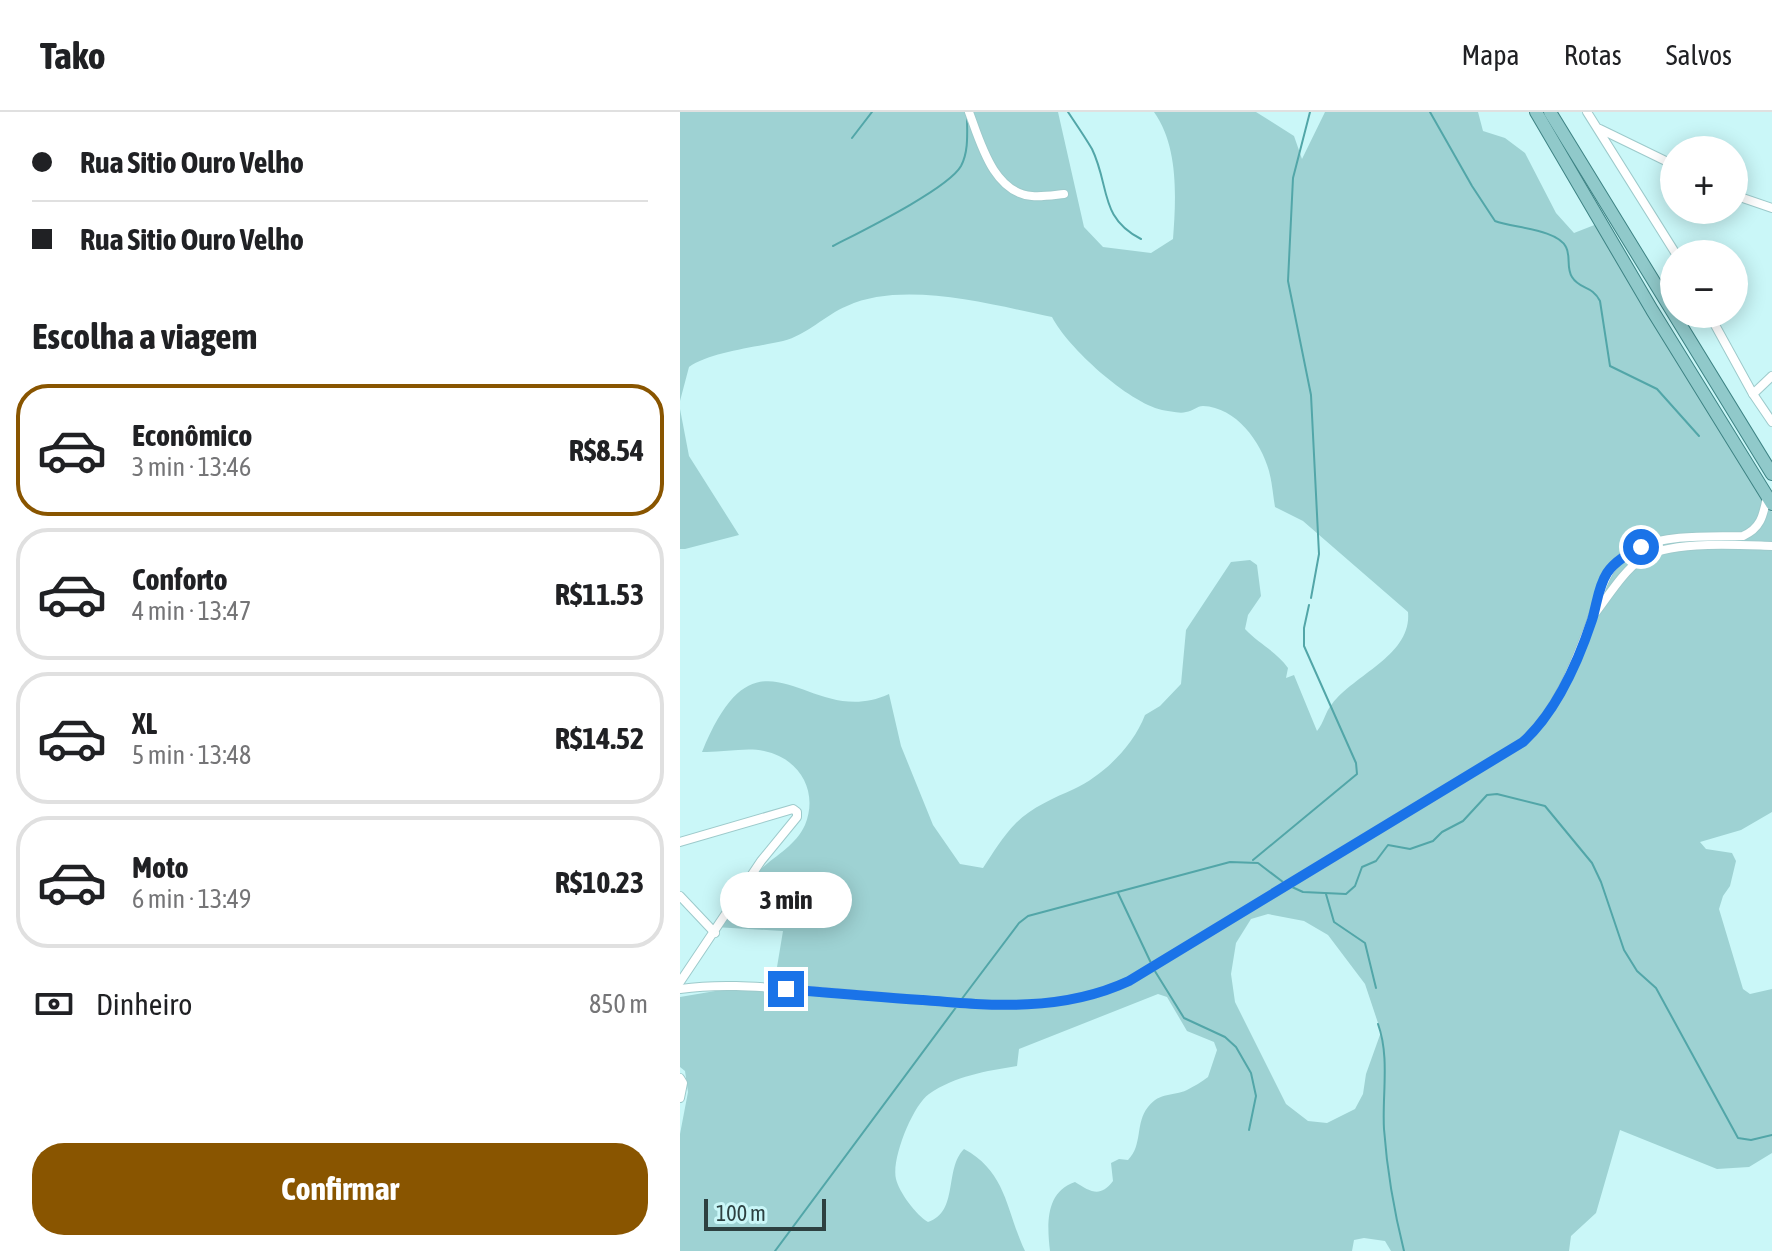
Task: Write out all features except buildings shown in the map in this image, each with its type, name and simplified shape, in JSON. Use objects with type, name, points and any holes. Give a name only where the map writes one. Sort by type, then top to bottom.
[{"type":"main road","points":[[1536,112],[1645,298],[1770,501]]},
{"type":"main road","points":[[1550,112],[1772,474]]},
{"type":"street","points":[[969,112],[992,169],[1006,184],[1032,197],[1064,194]]},
{"type":"street","points":[[1587,112],[1667,240]]},
{"type":"street","points":[[1599,129],[1660,158]]},
{"type":"street","points":[[1748,200],[1772,208]]},
{"type":"street","points":[[1717,328],[1772,422]]},
{"type":"street","points":[[1753,394],[1772,376]]},
{"type":"street","points":[[680,989],[756,987],[1007,1006],[1053,1004],[1103,993],[1129,981],[1523,742],[1539,728],[1552,709],[1593,616],[1597,595],[1607,573],[1624,556],[1641,547],[1668,540],[1743,536],[1753,532],[1770,501]]},
{"type":"street","points":[[1593,616],[1626,573],[1648,555],[1693,547],[1772,546]]},
{"type":"street","points":[[680,842],[793,809],[797,812],[797,817],[761,861],[680,982]]},
{"type":"street","points":[[680,896],[715,933]]},
{"type":"street","points":[[680,1078],[683,1083],[680,1098]]},
{"type":"shaded area","points":[[680,112],[1058,112],[1084,227],[1103,247],[1151,253],[1173,239],[1175,207],[1172,157],[1154,112],[1256,112],[1294,136],[1302,159],[1325,112],[1478,112],[1483,131],[1505,138],[1525,153],[1556,213],[1574,233],[1597,224],[1772,512],[1772,812],[1741,830],[1700,842],[1706,849],[1732,853],[1736,861],[1730,886],[1719,909],[1743,989],[1750,994],[1772,989],[1772,1153],[1749,1167],[1717,1169],[1620,1130],[1596,1213],[1571,1236],[1569,1251],[1391,1251],[1385,1241],[1364,1238],[1354,1240],[1352,1251],[1050,1251],[1050,1210],[1058,1193],[1075,1182],[1095,1192],[1104,1190],[1113,1181],[1111,1163],[1119,1159],[1128,1160],[1133,1154],[1148,1107],[1162,1096],[1187,1090],[1208,1077],[1217,1050],[1214,1042],[1187,1031],[1167,997],[1158,994],[1019,1049],[1017,1066],[971,1075],[939,1088],[923,1100],[910,1120],[895,1170],[898,1184],[913,1209],[928,1222],[938,1217],[948,1200],[954,1167],[964,1149],[978,1158],[997,1181],[1025,1251],[680,1251],[680,1134],[688,1092],[685,1071],[680,1067],[680,997],[727,989],[773,991],[783,931],[715,927],[757,873],[801,833],[809,812],[803,778],[787,761],[757,750],[702,752],[723,710],[744,688],[765,681],[786,684],[833,699],[860,702],[889,694],[901,746],[933,825],[960,864],[983,868],[1022,817],[1106,768],[1133,738],[1145,715],[1160,706],[1181,684],[1186,630],[1231,562],[1250,560],[1257,565],[1261,596],[1248,615],[1245,629],[1283,662],[1288,668],[1286,678],[1294,675],[1317,731],[1342,693],[1392,652],[1407,627],[1408,612],[1303,521],[1275,507],[1265,460],[1253,438],[1236,419],[1226,412],[1203,406],[1178,413],[1148,405],[1100,372],[1071,343],[1052,317],[949,297],[895,295],[847,306],[792,338],[721,354],[689,367],[680,401]],"holes":[[[1268,914],[1304,921],[1328,935],[1365,984],[1381,1032],[1366,1074],[1363,1094],[1355,1109],[1327,1123],[1308,1121],[1286,1104],[1235,1002],[1231,974],[1236,943],[1251,919]]]},
{"type":"shaded area","points":[[680,409],[689,456],[739,535],[685,549],[680,549]]},
{"type":"waterway","points":[[852,138],[872,112]]},
{"type":"waterway","points":[[1068,112],[1092,149],[1112,211],[1128,231],[1141,239]]},
{"type":"waterway","points":[[1310,112],[1293,178],[1288,281],[1311,395],[1319,554],[1311,598]]},
{"type":"waterway","points":[[1430,112],[1495,221],[1554,236],[1566,247],[1572,277],[1600,301],[1610,366],[1657,389],[1699,436]]},
{"type":"waterway","points":[[833,246],[902,209],[953,175],[961,166],[965,154],[967,116]]},
{"type":"waterway","points":[[1253,860],[1357,774],[1356,763],[1304,646],[1309,605]]},
{"type":"waterway","points":[[1292,887],[1303,892],[1346,894],[1355,886],[1362,867],[1376,861],[1388,845],[1410,849],[1433,841],[1442,832],[1463,821],[1487,795],[1497,794],[1545,806],[1592,863],[1624,950],[1637,971],[1656,988],[1738,1138],[1751,1140],[1772,1135]]},
{"type":"waterway","points":[[961,1000],[1019,923],[1028,916],[1230,862],[1258,863],[1283,882]]},
{"type":"waterway","points":[[1118,893],[1151,963]]},
{"type":"waterway","points":[[1326,894],[1334,922],[1365,943],[1376,988]]},
{"type":"waterway","points":[[1153,968],[1184,1018],[1225,1037],[1236,1047],[1251,1073],[1256,1096],[1249,1130]]},
{"type":"waterway","points":[[775,1251],[957,1006]]},
{"type":"waterway","points":[[1378,1024],[1385,1063],[1387,1160],[1404,1251]]},
{"type":"route","points":[[786,989],[1028,1006],[1080,999],[1129,981],[1523,742],[1539,728],[1552,709],[1588,629],[1597,595],[1607,573],[1624,556],[1641,547]]}]
